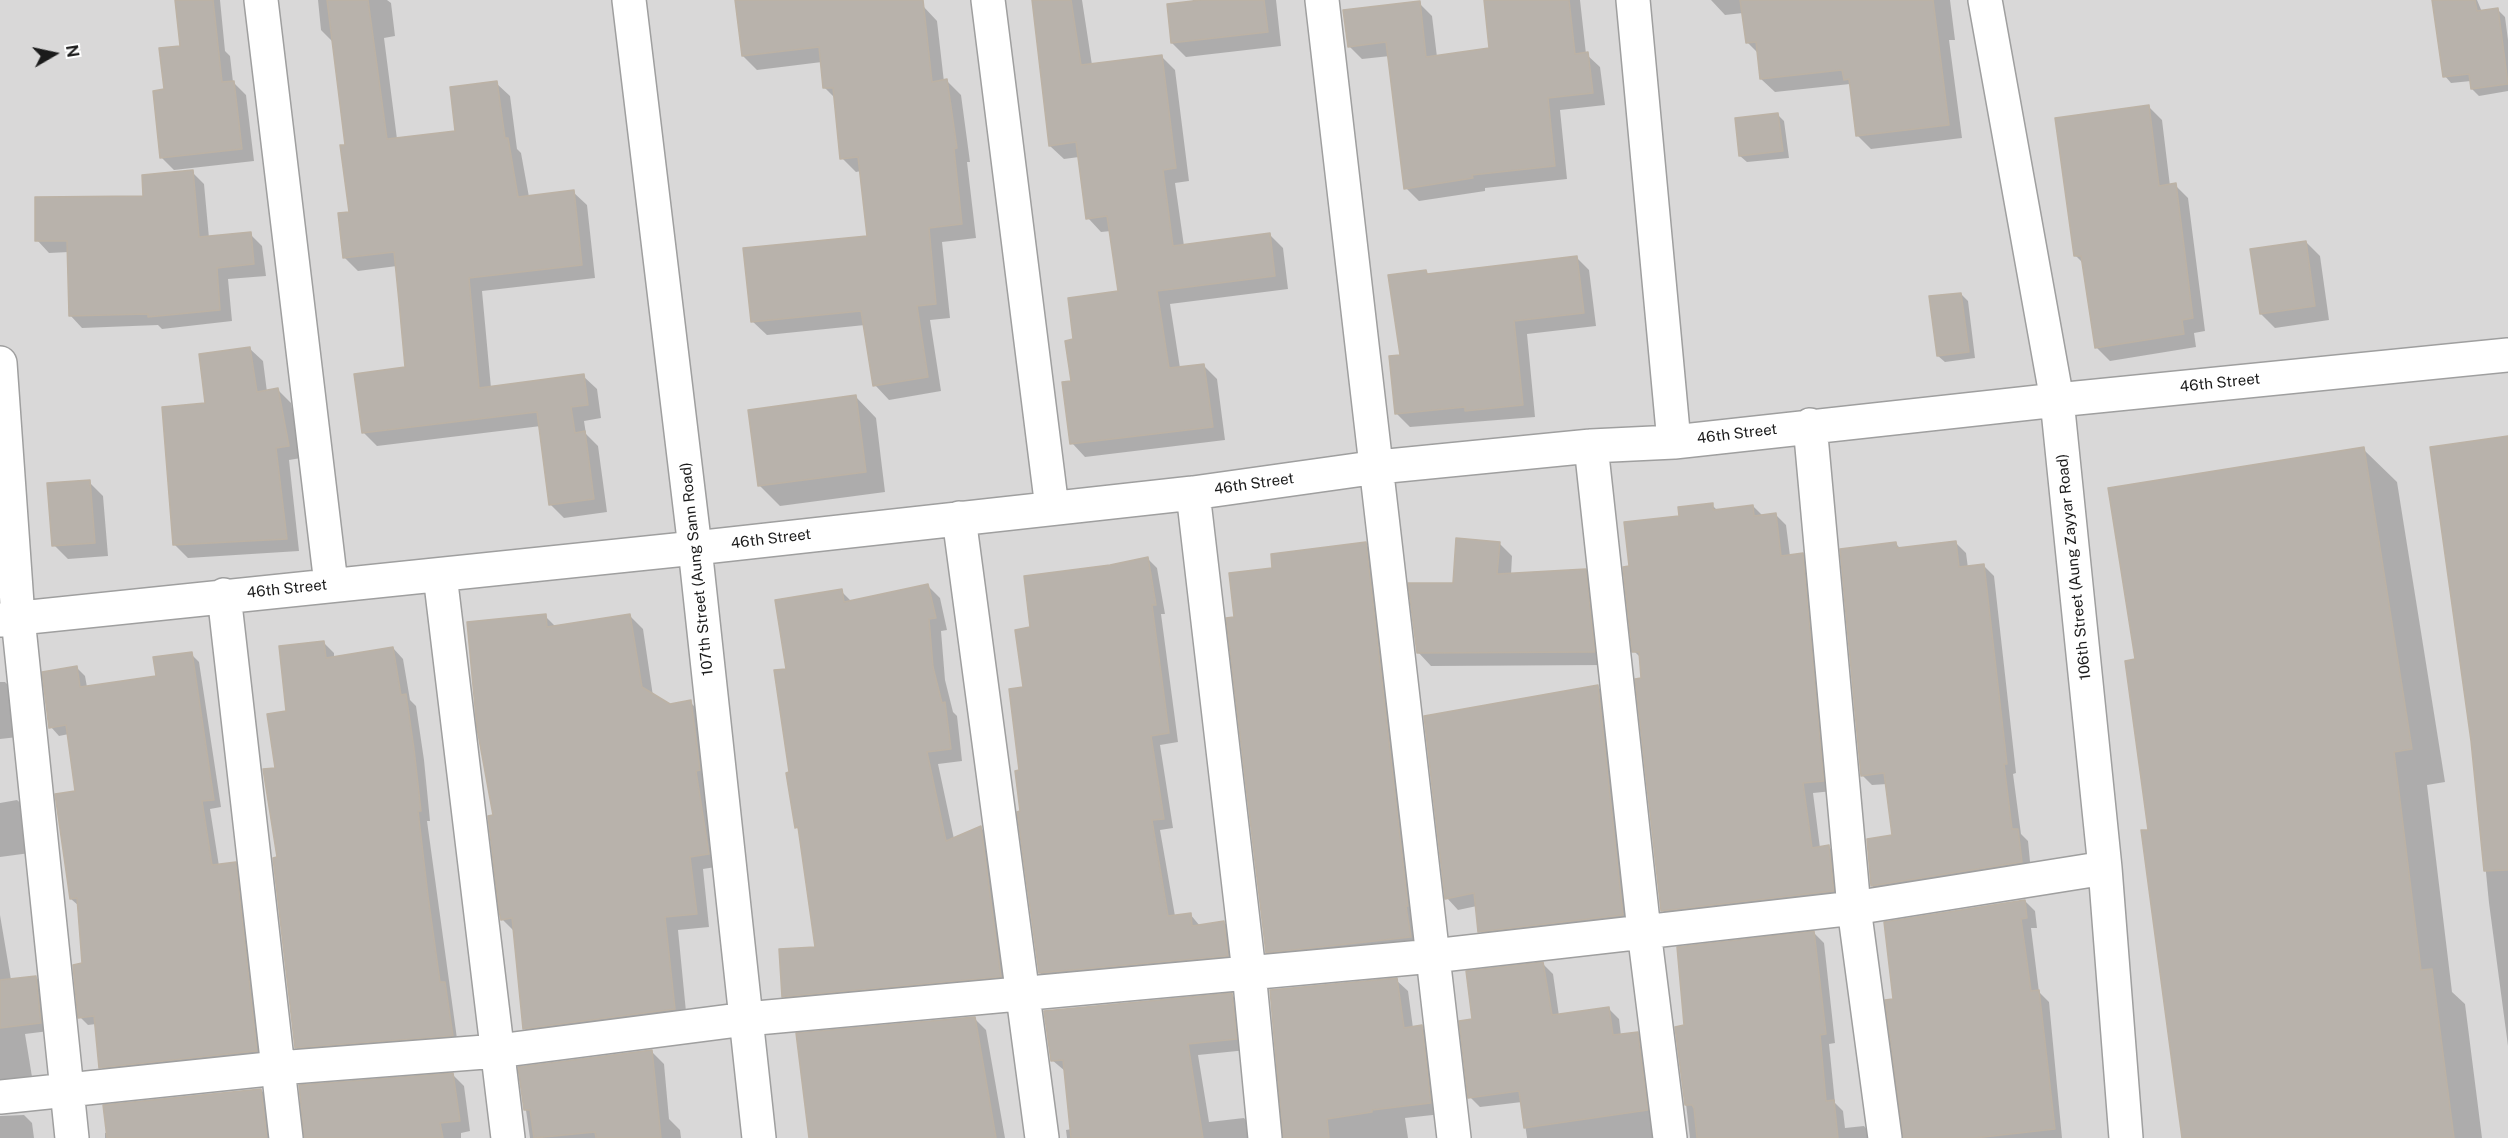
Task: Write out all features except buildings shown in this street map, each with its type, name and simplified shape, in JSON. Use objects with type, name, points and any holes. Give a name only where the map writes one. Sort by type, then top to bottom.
[{"type":"street","points":[[261,0],[331,584]]},
{"type":"street","name":"107th Street (Aung Sann Road)","points":[[629,0],[695,548],[759,1138]]},
{"type":"street","points":[[988,0],[1052,508]]},
{"type":"street","points":[[1322,0],[1378,467],[1454,1138]]},
{"type":"street","points":[[1633,0],[1674,442]]},
{"type":"street","name":"106th Street (Aung Zayyar Road)","points":[[1985,0],[2056,400],[2105,868],[2126,1138]]},
{"type":"street","name":"46th Street","points":[[9,619],[695,548],[1193,493],[1378,467],[1591,446],[1674,442],[1810,425],[2508,355]]},
{"type":"street","points":[[0,363],[9,619],[72,1138]]},
{"type":"street","points":[[1810,425],[1854,908],[1885,1138]]},
{"type":"street","points":[[1591,446],[1644,931],[1670,1138]]},
{"type":"street","points":[[1193,493],[1249,972],[1265,1138]]},
{"type":"street","points":[[959,518],[1042,1138]]},
{"type":"street","points":[[440,575],[508,1138]]},
{"type":"street","points":[[224,595],[286,1138]]},
{"type":"street","points":[[0,1097],[66,1092],[278,1068],[498,1051],[746,1019],[1022,996],[1249,972],[1433,956],[1854,908],[2105,868]]},
{"type":"shaded area","points":[[0,0],[2508,0],[2508,1138],[0,1138]]}]
